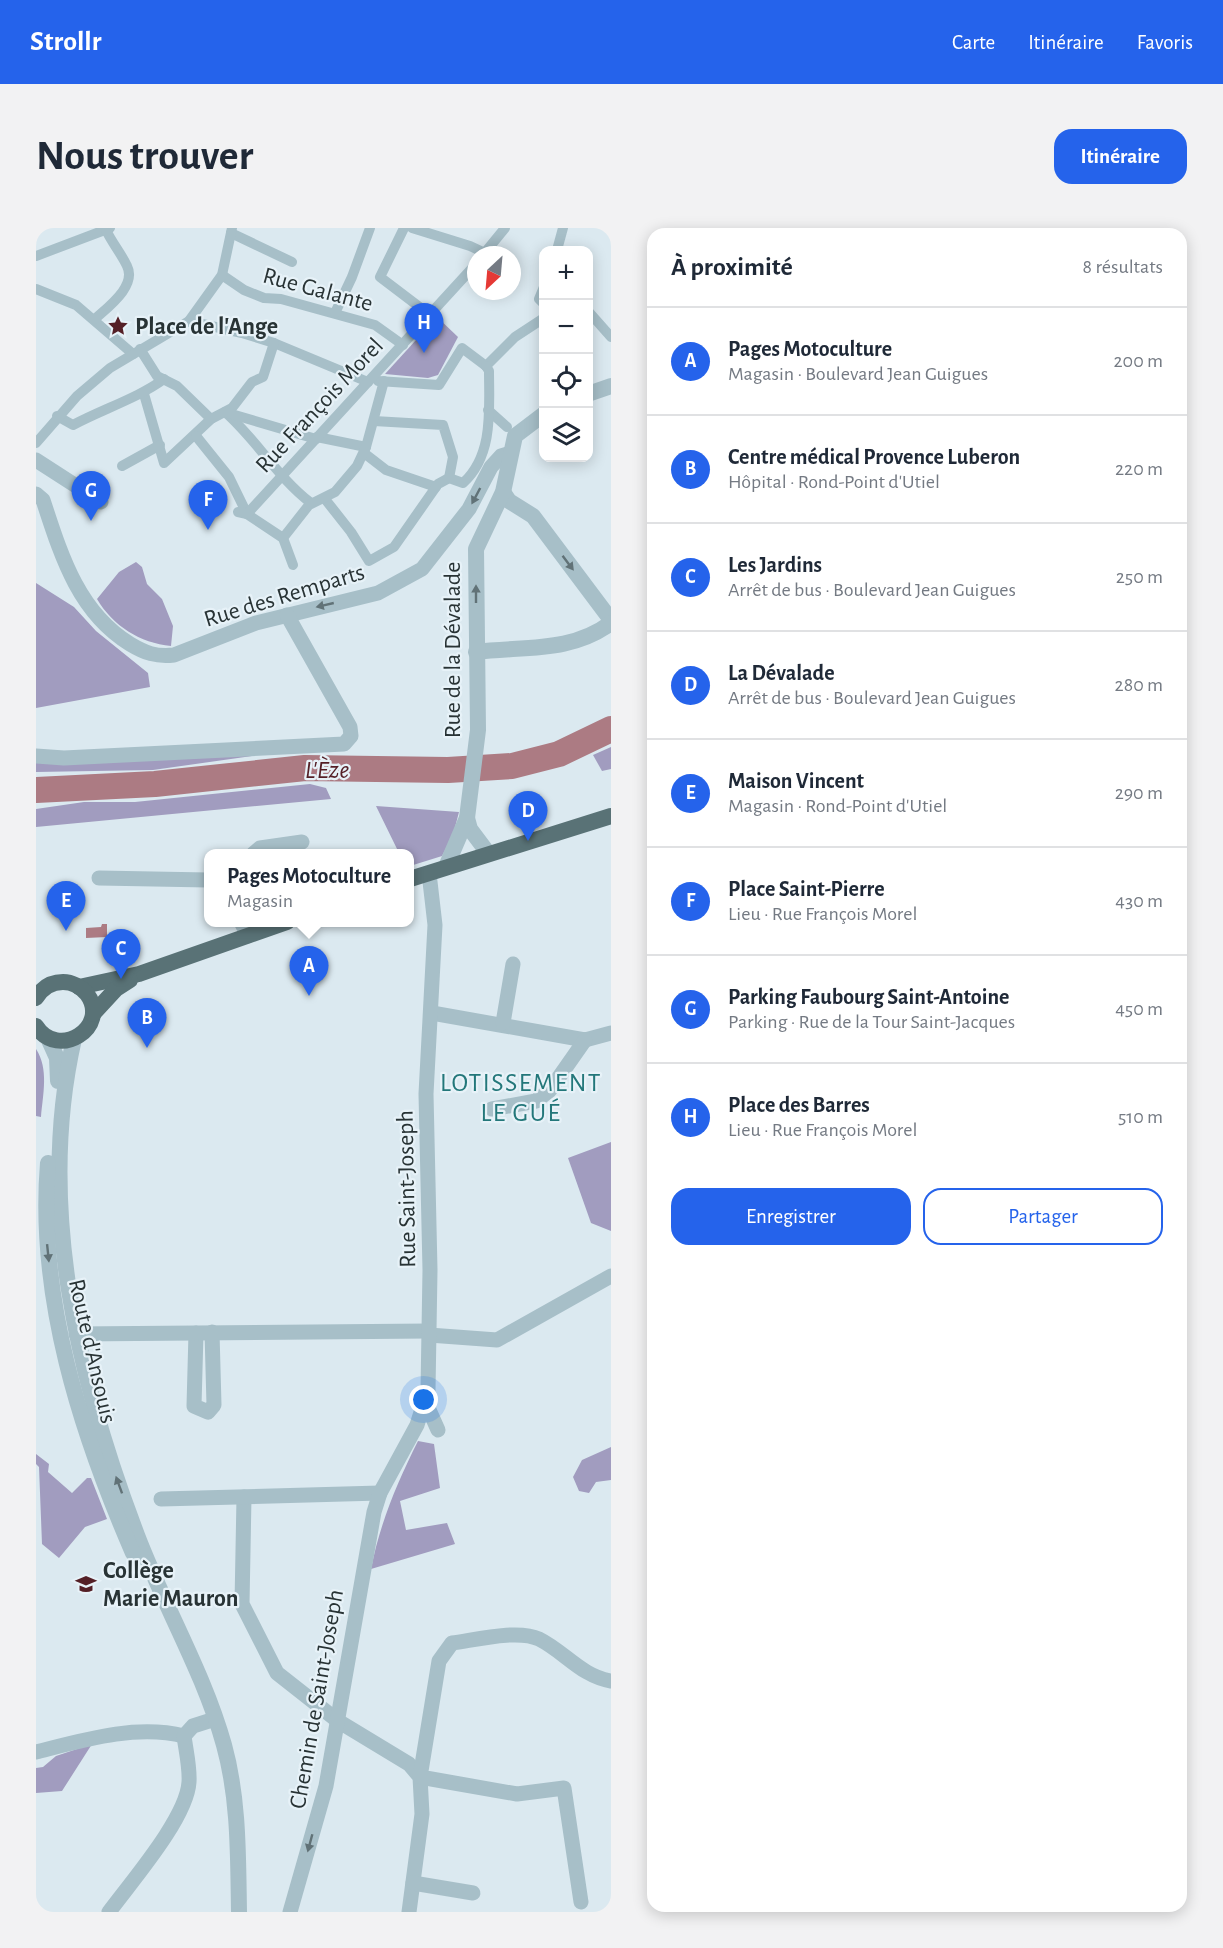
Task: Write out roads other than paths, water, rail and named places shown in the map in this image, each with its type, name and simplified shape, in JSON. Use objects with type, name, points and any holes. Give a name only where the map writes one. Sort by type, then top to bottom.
[{"type":"main road","points":[[414,878],[611,816]]},
{"type":"main road","points":[[36,1026],[48,1038],[57,1041],[74,1039],[87,1029],[93,1014],[116,989],[139,974],[245,929]]},
{"type":"main road","points":[[37,995],[53,983],[62,982],[79,987],[139,974]]},
{"type":"main road","points":[[79,987],[89,998],[93,1014]]},
{"type":"street","points":[[335,313],[352,277],[370,228]]},
{"type":"street","points":[[405,228],[380,277],[430,315]]},
{"type":"street","points":[[490,246],[505,228]]},
{"type":"street","points":[[558,246],[563,228]]},
{"type":"street","points":[[36,256],[108,229],[114,248],[128,267],[129,278],[126,287],[96,319]]},
{"type":"street","points":[[415,229],[467,248]]},
{"type":"street","points":[[38,438],[57,416],[110,368],[189,321],[222,275],[232,231],[292,262]]},
{"type":"street","name":"Rue François Morel","points":[[242,513],[317,438],[467,274]]},
{"type":"street","name":"Rue Galante","points":[[222,275],[244,290],[264,298],[335,313],[375,325],[403,345]]},
{"type":"street","points":[[37,292],[76,305],[96,319],[136,351],[158,376],[177,386],[212,419]]},
{"type":"street","points":[[593,317],[611,337]]},
{"type":"street","points":[[189,321],[274,343],[370,381],[439,385],[462,348],[486,366],[489,371],[488,434],[480,460],[463,483],[449,478]]},
{"type":"street","points":[[486,366],[515,337],[539,322]]},
{"type":"street","points":[[144,394],[164,463],[212,419],[232,408],[252,382],[263,377],[274,343]]},
{"type":"street","points":[[57,416],[73,425],[124,399],[144,394],[164,379]]},
{"type":"street","points":[[283,538],[311,503],[325,499],[347,480],[365,450],[384,381]]},
{"type":"street","points":[[593,389],[611,386]]},
{"type":"street","points":[[488,410],[507,427]]},
{"type":"street","points":[[225,412],[365,450],[386,470],[437,486]]},
{"type":"street","points":[[225,412],[250,437],[281,476],[311,503]]},
{"type":"street","name":"Rue des Remparts","points":[[39,497],[60,554],[82,598],[118,636],[145,652],[160,657],[174,655],[256,623],[378,593],[422,569],[469,509],[491,467],[501,456],[511,453],[515,436],[539,417]]},
{"type":"street","points":[[325,499],[351,532],[369,561],[394,547],[437,486],[449,478],[453,458],[442,425],[374,421]]},
{"type":"street","points":[[196,436],[229,477],[242,513],[283,538],[293,565]]},
{"type":"street","points":[[122,466],[160,445]]},
{"type":"street","name":"Rue de la Dévalade","points":[[446,867],[467,818],[478,729],[476,549],[503,492],[511,453]]},
{"type":"street","points":[[36,460],[101,502]]},
{"type":"street","points":[[476,652],[560,646],[582,640],[611,621],[533,516],[515,507],[503,492]]},
{"type":"street","points":[[36,756],[64,758],[344,744],[351,736],[350,727],[287,615]]},
{"type":"street","points":[[467,818],[470,829],[488,853]]},
{"type":"street","points":[[259,849],[302,842]]},
{"type":"street","name":"Rue Saint-Joseph","points":[[380,1493],[426,1403],[430,1270],[426,1094],[435,925],[429,873]]},
{"type":"street","points":[[99,878],[204,880]]},
{"type":"street","points":[[503,1023],[513,964]]},
{"type":"street","points":[[432,1013],[503,1023],[585,1040],[611,1033]]},
{"type":"street","name":"Route d'Ansouis","points":[[48,1038],[59,1070],[45,1205],[47,1252],[54,1300],[91,1425],[224,1744],[235,1807],[239,1912]]},
{"type":"street","name":"Route d'Ansouis","points":[[74,1039],[60,1109],[58,1164],[62,1251],[91,1425]]},
{"type":"street","points":[[492,1109],[536,1101],[550,1090],[585,1040]]},
{"type":"street","points":[[76,1334],[429,1333],[497,1340],[611,1275]]},
{"type":"street","points":[[196,1332],[194,1406],[208,1412],[214,1405],[212,1332]]},
{"type":"street","points":[[426,1403],[438,1430]]},
{"type":"street","points":[[161,1499],[380,1493]]},
{"type":"street","name":"Chemin de Saint-Joseph","points":[[290,1912],[326,1786],[359,1586],[380,1493]]},
{"type":"street","points":[[244,1497],[242,1604],[277,1673],[338,1721],[409,1764],[420,1777],[517,1794],[564,1788],[580,1902]]},
{"type":"street","points":[[409,1912],[422,1814],[420,1777],[439,1661],[452,1643],[523,1634],[540,1639],[596,1679],[611,1681]]},
{"type":"street","points":[[109,1912],[186,1801],[190,1781],[184,1736],[193,1726],[215,1719]]},
{"type":"street","points":[[36,1752],[94,1737],[158,1732],[184,1736]]},
{"type":"street","points":[[413,1883],[473,1893]]},
{"type":"waterway","name":"L'Èze","points":[[36,790],[155,784],[305,768],[448,770],[512,766],[559,754],[611,729]]},
{"type":"place","name":"Place de l'Ange","points":[[118,326]]},
{"type":"place","name":"Place des Barres","points":[[424,353]]},
{"type":"place","name":"Parking Faubourg Saint-Antoine","points":[[91,521]]},
{"type":"place","name":"Place Saint-Pierre","points":[[208,530]]},
{"type":"place","name":"La Dévalade","points":[[528,841]]},
{"type":"place","name":"Maison Vincent","points":[[66,931]]},
{"type":"place","name":"Les Jardins","points":[[121,979]]},
{"type":"place","name":"Pages Motoculture","points":[[309,996]]},
{"type":"place","name":"Centre médical Provence Luberon","points":[[147,1048]]},
{"type":"place","name":"Collège Marie Mauron","points":[[86,1584]]},
{"type":"district","name":"LOTISSEMENT LE GUÉ","points":[[521,1097]]}]
